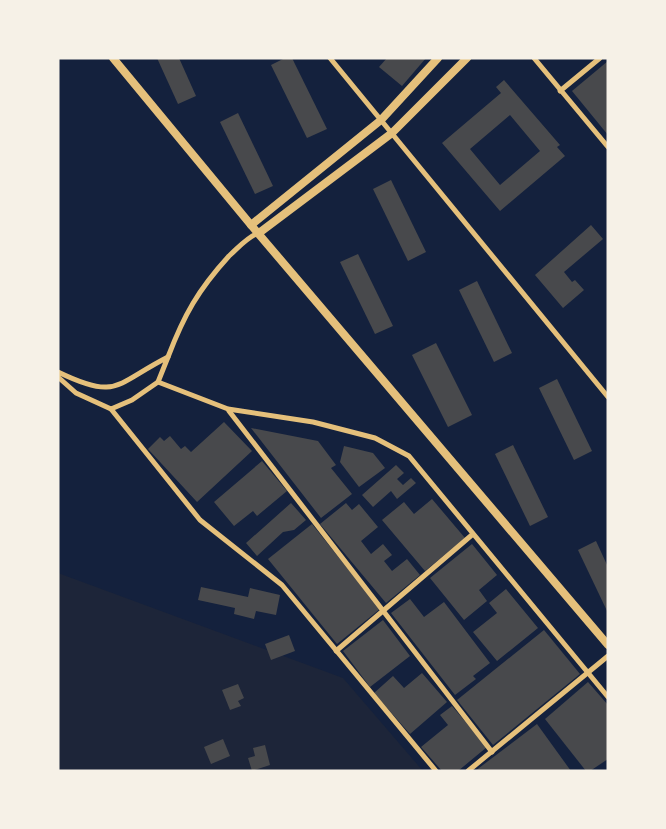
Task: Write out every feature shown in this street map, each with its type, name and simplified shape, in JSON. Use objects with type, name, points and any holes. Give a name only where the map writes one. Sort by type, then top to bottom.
[{"type":"main road","points":[[113,58],[251,225],[608,645]]},
{"type":"main road","points":[[251,225],[380,120],[438,58]]},
{"type":"main road","points":[[259,233],[392,133],[467,58]]},
{"type":"street","points":[[330,58],[608,397]]},
{"type":"street","points":[[534,58],[608,147]]},
{"type":"street","points":[[560,91],[600,58]]},
{"type":"street","points":[[248,237],[251,225]]},
{"type":"street","points":[[111,409],[132,400],[158,382],[184,317],[206,281],[248,237],[259,233]]},
{"type":"street","points":[[58,374],[106,389],[125,383],[168,357]]},
{"type":"street","points":[[58,374],[76,393],[111,409],[200,520],[282,585],[436,771]]},
{"type":"street","points":[[158,382],[228,410],[313,422],[375,438],[409,456],[608,697]]},
{"type":"street","points":[[228,410],[492,752]]},
{"type":"street","points":[[336,651],[473,534]]},
{"type":"street","points":[[468,771],[608,656]]},
{"type":"shaded area","points":[[58,573],[343,678],[423,771],[58,771]]},
{"type":"building","points":[[157,58],[179,58],[196,96],[178,104]]},
{"type":"building","points":[[285,58],[292,58],[327,129],[307,138],[271,65]]},
{"type":"building","points":[[387,58],[426,58],[402,86],[379,67]]},
{"type":"building","points":[[608,61],[608,135],[572,91]]},
{"type":"building","points":[[504,80],[560,145],[557,147],[565,156],[500,211],[442,143],[501,93],[496,87]],"holes":[[[510,115],[540,151],[500,185],[470,149]]]},
{"type":"building","points":[[238,113],[273,186],[255,194],[220,122]]},
{"type":"building","points":[[391,180],[426,252],[408,261],[373,189]]},
{"type":"building","points":[[591,225],[603,239],[564,272],[584,290],[563,308],[535,275]]},
{"type":"building","points":[[358,254],[393,326],[375,334],[340,262]]},
{"type":"building","points":[[477,281],[512,353],[494,362],[459,290]]},
{"type":"building","points":[[436,343],[472,415],[448,427],[412,355]]},
{"type":"building","points":[[557,379],[592,451],[574,460],[539,388]]},
{"type":"building","points":[[224,422],[252,451],[197,502],[148,449],[160,437],[164,441],[170,436],[181,449],[185,446],[191,452]]},
{"type":"building","points":[[251,428],[318,441],[336,465],[331,468],[352,494],[321,518]]},
{"type":"building","points":[[513,445],[548,517],[530,526],[495,454]]},
{"type":"building","points":[[344,446],[373,453],[385,468],[359,487],[340,462]]},
{"type":"building","points":[[262,461],[287,491],[257,516],[253,511],[234,526],[214,502]]},
{"type":"building","points":[[396,465],[404,473],[397,479],[403,485],[411,478],[416,483],[397,499],[391,491],[373,507],[362,495]]},
{"type":"building","points":[[432,499],[465,538],[425,571],[382,520],[404,502],[414,514]]},
{"type":"building","points":[[291,503],[306,520],[294,530],[283,532],[257,556],[246,543]]},
{"type":"building","points":[[346,503],[352,510],[359,504],[378,527],[361,541],[371,554],[383,544],[392,555],[384,561],[392,571],[407,559],[420,575],[386,603],[320,524]]},
{"type":"building","points":[[312,524],[380,609],[337,644],[268,559]]},
{"type":"building","points":[[596,541],[608,567],[608,613],[578,550]]},
{"type":"building","points":[[472,544],[497,575],[479,590],[487,601],[464,620],[430,578]]},
{"type":"building","points":[[201,587],[248,597],[250,588],[280,595],[276,615],[256,611],[254,619],[234,614],[235,608],[198,600]]},
{"type":"building","points":[[506,589],[538,628],[497,661],[473,632],[497,613],[489,603]]},
{"type":"building","points":[[410,599],[424,617],[444,602],[490,663],[473,676],[476,679],[455,695],[391,613]]},
{"type":"building","points":[[383,620],[410,656],[370,687],[343,651]]},
{"type":"building","points":[[544,630],[580,674],[493,745],[457,700]]},
{"type":"building","points":[[289,635],[295,651],[271,660],[265,644]]},
{"type":"building","points":[[422,673],[447,702],[410,734],[374,693],[393,676],[404,688]]},
{"type":"building","points":[[588,682],[608,705],[608,759],[586,771],[545,719]]},
{"type":"building","points":[[238,684],[244,698],[238,701],[241,706],[230,710],[222,690]]},
{"type":"building","points":[[452,706],[487,747],[458,771],[442,771],[421,747],[448,725],[440,715]]},
{"type":"building","points":[[537,724],[571,771],[475,771]]},
{"type":"building","points":[[223,739],[230,756],[211,764],[204,747]]},
{"type":"building","points":[[265,745],[270,765],[252,771],[248,758],[255,756],[253,748]]}]
